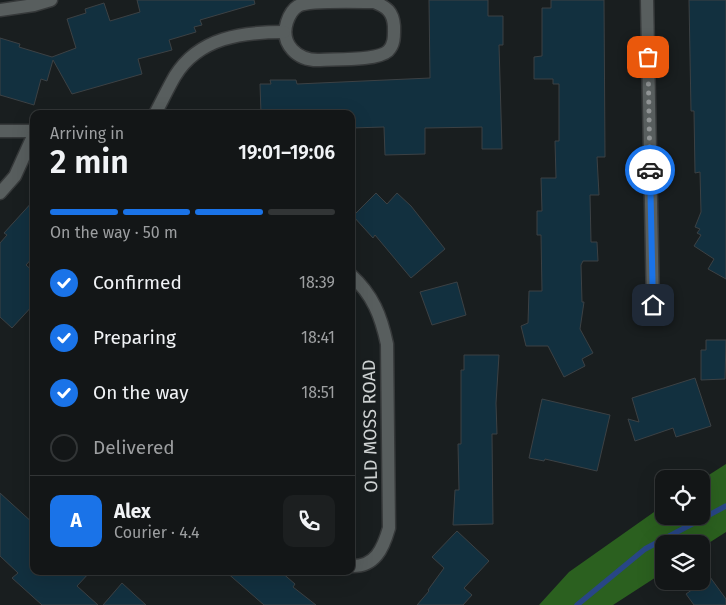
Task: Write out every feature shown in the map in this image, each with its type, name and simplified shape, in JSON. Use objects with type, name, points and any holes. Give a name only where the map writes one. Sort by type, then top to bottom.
[{"type":"street","points":[[0,10],[34,5],[51,0]]},
{"type":"street","points":[[647,0],[653,305]]},
{"type":"street","points":[[374,2],[387,7],[393,17],[394,40],[388,52],[376,57],[313,60],[299,56],[289,46],[284,32],[289,16],[298,6],[309,3],[374,2]]},
{"type":"street","points":[[157,110],[176,74],[192,55],[214,42],[234,35],[284,32]]},
{"type":"street","points":[[0,131],[30,132]]},
{"type":"street","points":[[0,193],[15,176],[30,141]]},
{"type":"street","name":"OLD MOSS ROAD","points":[[355,279],[374,301],[382,321],[387,344],[389,528],[384,545],[375,559],[361,566],[355,566]]},
{"type":"green space","points":[[726,464],[726,532],[710,542],[710,535],[655,535],[655,578],[613,605],[539,605],[569,572],[655,511],[655,525],[710,525],[710,474]]},
{"type":"building","points":[[137,0],[254,0],[255,4],[200,20],[202,25],[194,27],[196,32],[169,40],[172,50],[138,59],[142,74],[72,94],[53,60],[47,81],[41,79],[34,105],[0,95],[0,38],[20,44],[19,47],[52,57],[76,48],[67,19],[86,13],[85,9],[104,3],[110,21],[140,12]]},
{"type":"building","points":[[429,0],[488,0],[488,16],[503,16],[503,45],[499,45],[502,149],[482,149],[482,127],[425,128],[425,154],[385,155],[384,127],[355,128],[355,110],[261,110],[260,84],[271,84],[270,80],[296,80],[297,84],[430,78]]},
{"type":"building","points":[[551,0],[604,0],[605,157],[597,157],[599,195],[590,195],[591,242],[597,242],[598,261],[583,261],[581,265],[582,302],[584,302],[580,329],[593,353],[582,359],[585,366],[564,377],[548,346],[526,346],[521,326],[528,323],[529,291],[542,291],[541,235],[537,235],[537,211],[542,211],[541,178],[556,178],[555,141],[559,141],[559,84],[553,84],[553,79],[534,79],[534,57],[542,56],[542,8],[551,8]]},
{"type":"building","points":[[689,0],[726,0],[726,279],[708,269],[714,259],[694,246],[701,235],[697,233],[700,229],[695,227],[701,212],[700,172],[695,173],[694,111],[691,111]]},
{"type":"building","points":[[376,193],[387,204],[397,193],[411,206],[445,249],[411,278],[375,235],[373,238],[355,218],[355,214]]},
{"type":"building","points":[[30,204],[30,260],[26,265],[30,268],[30,308],[12,328],[0,317],[0,243],[7,235],[4,233]]},
{"type":"building","points":[[457,282],[466,315],[432,325],[420,292]]},
{"type":"building","points":[[706,340],[726,340],[725,379],[701,380],[701,350],[706,350]]},
{"type":"building","points":[[464,355],[499,355],[496,403],[497,434],[492,434],[493,524],[453,525],[455,490],[459,490],[458,444],[461,444],[461,370],[464,370]]},
{"type":"building","points":[[695,378],[711,426],[676,437],[673,428],[635,441],[628,419],[639,422],[632,398]]},
{"type":"building","points":[[542,399],[610,415],[597,471],[545,459],[544,461],[529,458]]},
{"type":"building","points":[[0,493],[30,520],[30,575],[87,575],[77,586],[98,605],[42,605],[12,578],[18,573],[0,556]]},
{"type":"building","points":[[457,531],[489,561],[464,588],[472,595],[463,605],[417,605],[444,568],[432,557]]},
{"type":"building","points":[[230,575],[285,575],[295,584],[293,587],[316,605],[264,605]]},
{"type":"building","points":[[710,577],[726,599],[726,605],[694,605],[686,594],[692,590],[710,590]]},
{"type":"building","points":[[122,583],[146,605],[103,605]]},
{"type":"waterway","points":[[577,605],[645,549],[726,506]]},
{"type":"way so far","points":[[648,57],[650,170]]},
{"type":"route","points":[[650,170],[653,305]]}]
